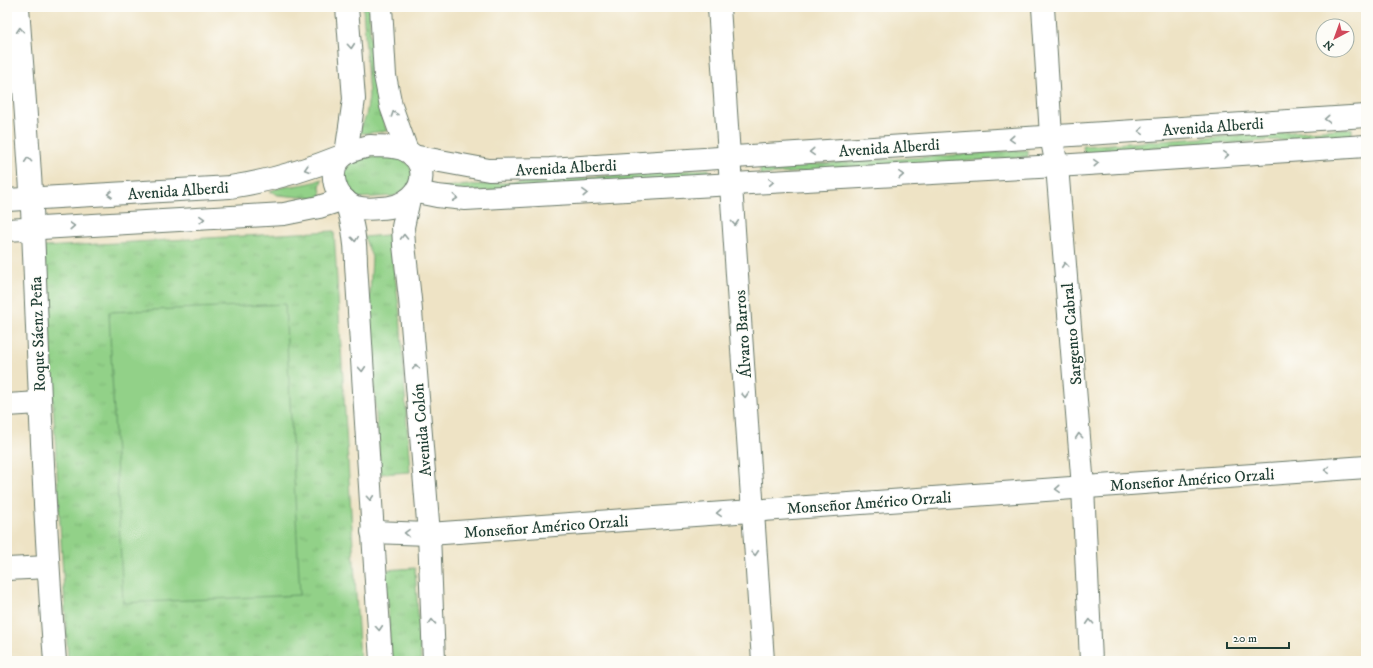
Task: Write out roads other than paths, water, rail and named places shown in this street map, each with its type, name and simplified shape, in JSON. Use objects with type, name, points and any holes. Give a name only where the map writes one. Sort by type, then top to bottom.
[{"type":"street","name":"Roque Sáenz Peña","points":[[18,7],[33,228],[48,567],[55,661]]},
{"type":"street","points":[[345,154],[354,99],[347,7]]},
{"type":"street","points":[[345,200],[356,207],[383,208],[397,206],[413,195],[422,176],[421,168],[410,154],[392,106],[385,76],[381,7]]},
{"type":"street","name":"Álvaro Barros","points":[[719,7],[763,661]]},
{"type":"street","name":"Sargento Cabral","points":[[1043,7],[1051,136],[1057,166],[1083,487],[1092,661]]},
{"type":"street","name":"Avenida Alberdi","points":[[410,154],[489,170],[550,169],[1366,116]]},
{"type":"street","points":[[381,661],[356,264],[356,241],[345,200],[334,182],[338,162],[345,154],[370,146],[396,147],[410,154]]},
{"type":"street","name":"Avenida Alberdi","points":[[413,195],[465,199],[1057,166],[1366,146]]},
{"type":"street","name":"Avenida Alberdi","points":[[7,200],[230,187],[263,182],[318,166],[345,154]]},
{"type":"street","name":"Avenida Colón","points":[[413,195],[404,227],[404,245],[411,306],[429,534],[434,661]]},
{"type":"street","name":"Avenida Alberdi","points":[[7,230],[284,214],[345,200]]},
{"type":"street","points":[[7,405],[40,403]]},
{"type":"street","name":"Monseñor Américo Orzali","points":[[372,532],[429,534],[1366,467]]},
{"type":"street","points":[[7,569],[48,567]]}]
